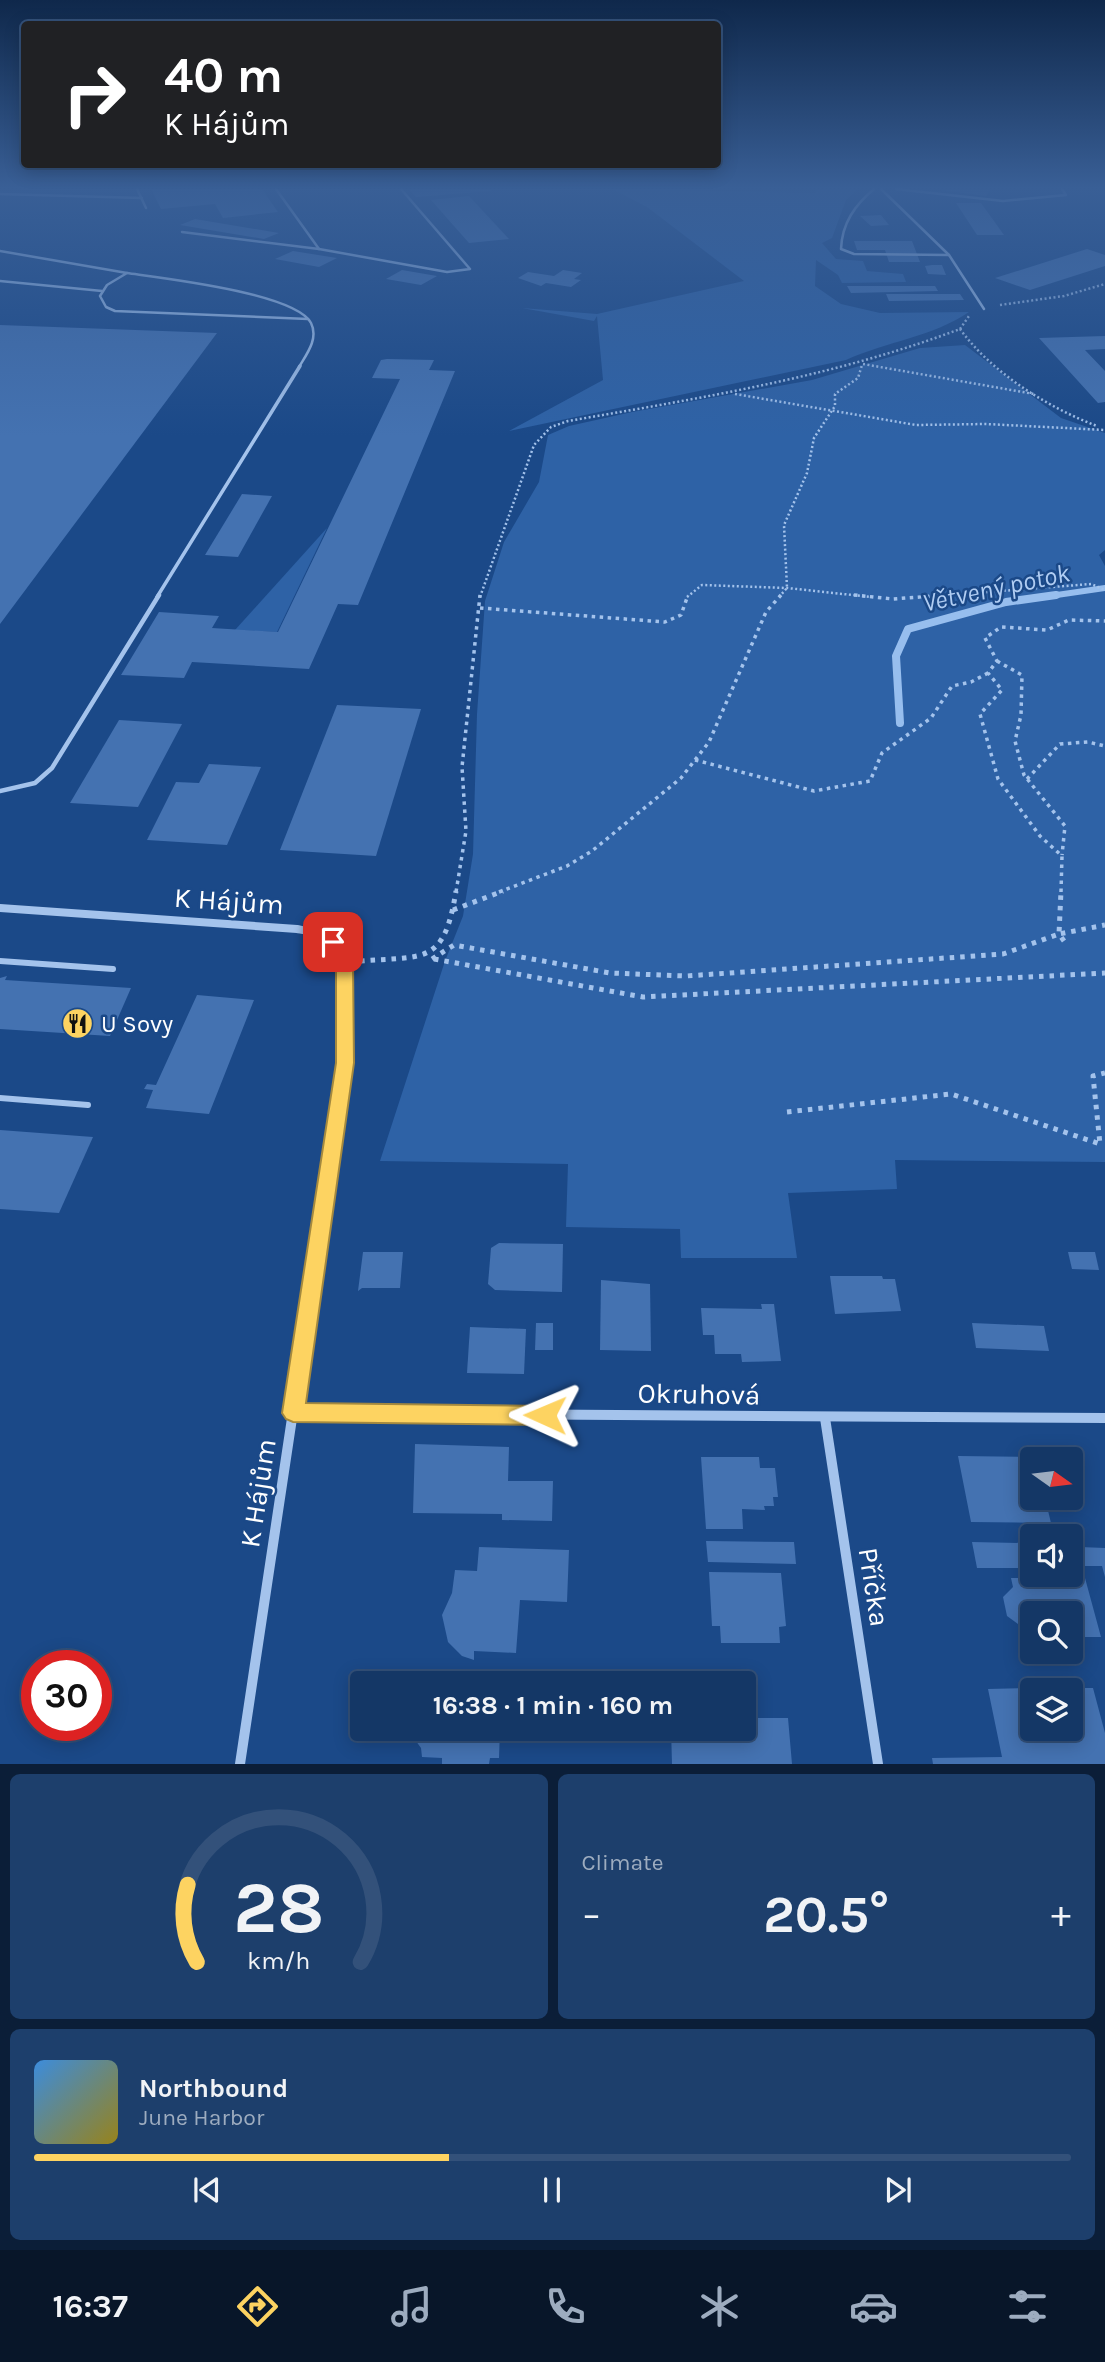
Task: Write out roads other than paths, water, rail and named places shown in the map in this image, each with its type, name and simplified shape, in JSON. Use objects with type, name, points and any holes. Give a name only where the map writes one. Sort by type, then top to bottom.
[{"type":"street","name":"K Hájům","points":[[0,908],[297,929],[318,933],[333,942],[345,962],[345,1063],[240,1763]]},
{"type":"street","name":"Okruhová","points":[[293,1413],[1105,1418]]},
{"type":"street","name":"Příčka","points":[[825,1418],[878,1763]]},
{"type":"lane","points":[[0,791],[35,783],[52,768],[310,349],[313,328],[307,318],[268,299],[119,271]]},
{"type":"lane","points":[[443,271],[465,271]]},
{"type":"lane","points":[[960,271],[984,309]]},
{"type":"lane","points":[[127,273],[113,280],[102,291],[101,302],[115,311],[307,318]]},
{"type":"lane","points":[[0,281],[102,291]]},
{"type":"lane","points":[[0,961],[113,969]]},
{"type":"lane","points":[[0,1098],[88,1105]]},
{"type":"waterway","name":"Větvený potok","points":[[1043,597],[1105,588]]},
{"type":"waterway","name":"Větvený potok","points":[[900,723],[896,656],[908,629],[1006,602],[1056,595]]},
{"type":"place","name":"U Sovy","points":[[78,1024]]}]
